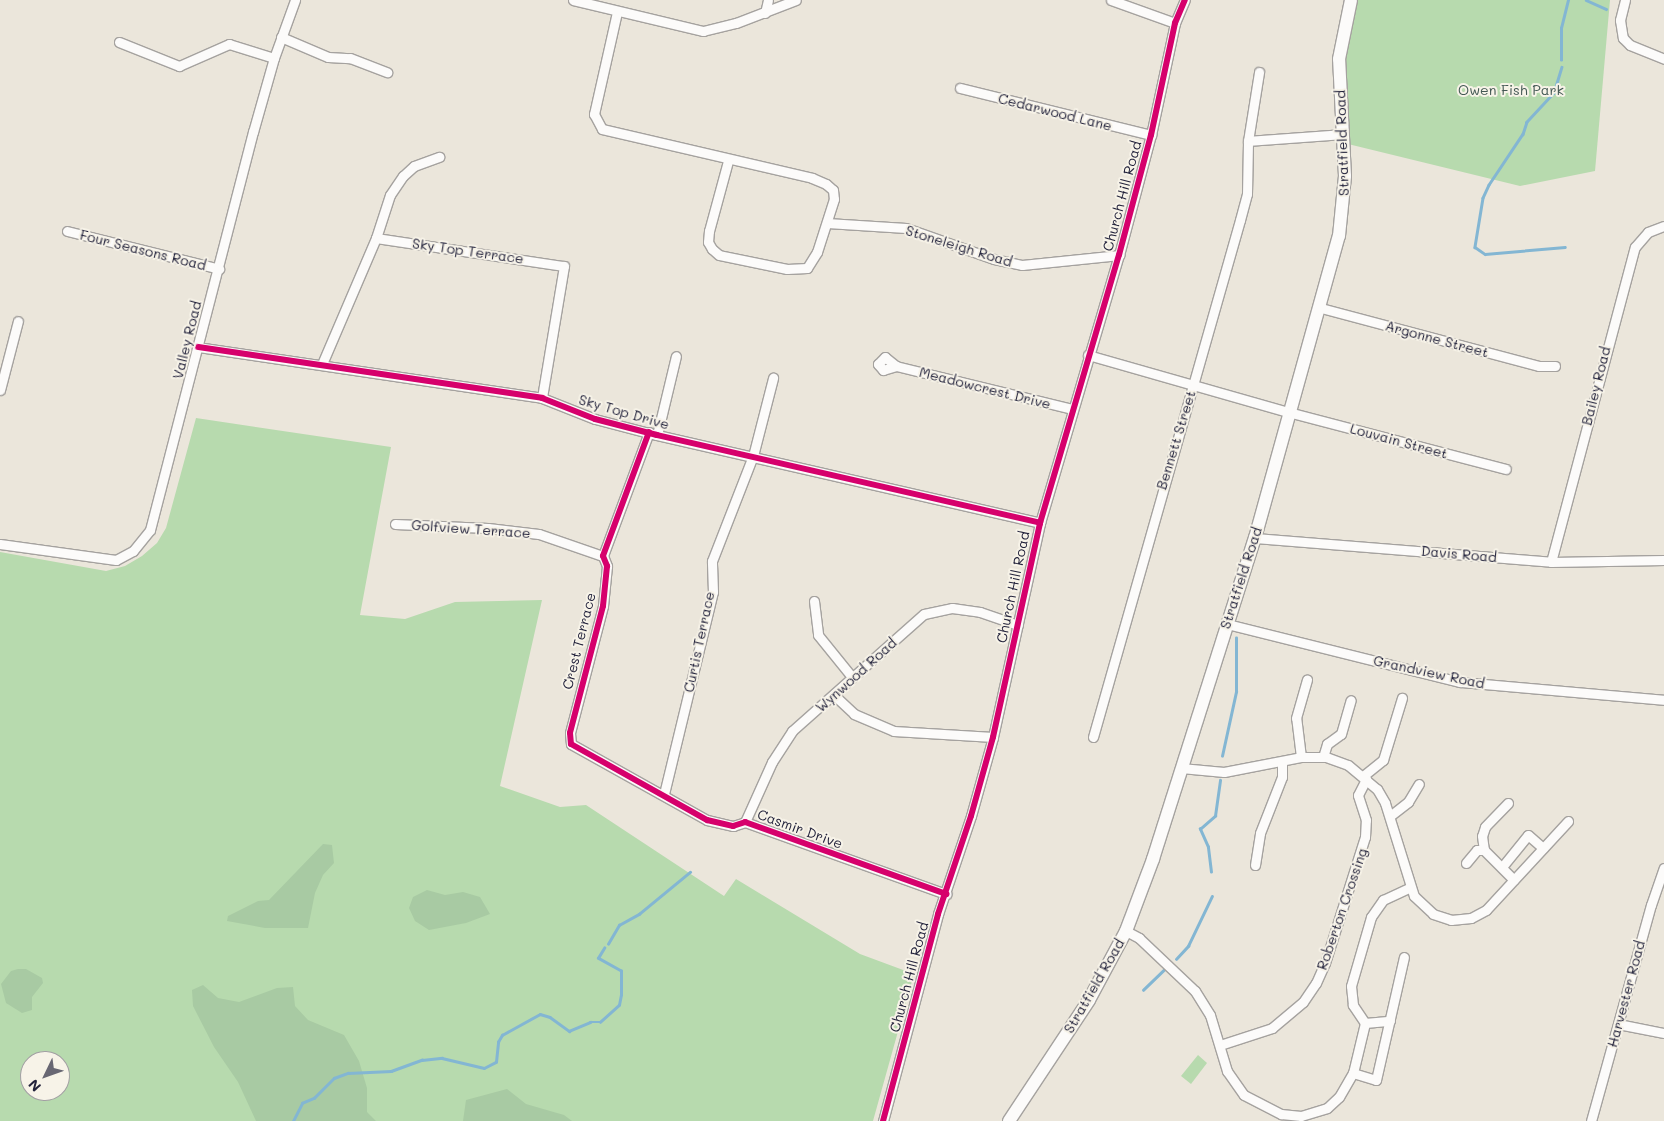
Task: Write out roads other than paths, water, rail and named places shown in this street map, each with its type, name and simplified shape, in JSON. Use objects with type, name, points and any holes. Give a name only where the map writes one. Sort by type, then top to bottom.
[{"type":"main road","name":"Stratfield Road","points":[[1009,1121],[1089,1000],[1126,931],[1153,859],[1180,768],[1255,538],[1292,413],[1320,308],[1344,206],[1339,59],[1351,0]]},
{"type":"street","name":"Valley Road","points":[[0,544],[116,560],[133,551],[150,530],[274,58],[280,37],[295,0]]},
{"type":"street","points":[[573,0],[703,31],[765,13],[796,0]]},
{"type":"street","points":[[765,13],[768,0]]},
{"type":"street","points":[[1111,0],[1175,23]]},
{"type":"street","name":"Church Hill Road","points":[[883,1121],[946,894],[993,737],[1040,523],[1119,255],[1151,135],[1175,23],[1185,0]]},
{"type":"street","points":[[1625,0],[1620,20],[1623,38],[1630,45],[1664,59]]},
{"type":"street","points":[[617,12],[594,114],[602,129],[728,161],[812,178],[826,184],[833,190],[834,199],[814,261],[807,268],[787,269],[719,255],[708,242],[728,161]]},
{"type":"street","points":[[280,37],[328,57],[350,58],[387,72]]},
{"type":"street","points":[[119,42],[179,66],[229,44],[274,58]]},
{"type":"street","name":"Bennett Street","points":[[1092,737],[1247,194],[1248,141],[1259,72]]},
{"type":"street","name":"Cedarwood Lane","points":[[960,88],[1151,135]]},
{"type":"street","points":[[1248,141],[1342,134]]},
{"type":"street","points":[[322,364],[376,238],[390,195],[402,176],[414,166],[439,157]]},
{"type":"street","name":"Stoneleigh Road","points":[[827,223],[906,228],[994,259],[1022,265],[1119,255]]},
{"type":"street","name":"Bailey Road","points":[[1551,562],[1635,247],[1648,232],[1664,226]]},
{"type":"street","name":"Four Seasons Road","points":[[67,231],[219,269]]},
{"type":"street","name":"Sky Top Terrace","points":[[376,238],[564,266],[542,398]]},
{"type":"street","name":"Argonne Street","points":[[1320,308],[1539,366],[1555,366]]},
{"type":"street","points":[[0,390],[18,321]]},
{"type":"street","name":"Sky Top Drive","points":[[198,347],[542,398],[596,419],[653,434],[1040,523]]},
{"type":"street","name":"Louvain Street","points":[[1088,355],[1292,413],[1506,469]]},
{"type":"street","name":"Crest Terrace","points":[[571,744],[570,733],[603,606],[607,566],[603,556],[653,434],[676,356]]},
{"type":"street","name":"Meadowcrest Drive","points":[[896,366],[1073,409]]},
{"type":"street","name":"Curtis Terrace","points":[[664,794],[713,592],[712,561],[753,456],[772,378]]},
{"type":"street","name":"Golfview Terrace","points":[[395,524],[488,528],[539,534],[603,556]]},
{"type":"street","name":"Davis Road","points":[[1255,538],[1551,562],[1664,560]]},
{"type":"street","points":[[814,601],[818,636],[852,678]]},
{"type":"street","name":"Wynwood Road","points":[[745,822],[772,762],[792,731],[835,696],[852,678],[924,614],[952,608],[980,612],[1018,625]]},
{"type":"street","name":"Grandview Road","points":[[1227,624],[1460,682],[1664,700]]},
{"type":"street","points":[[1301,757],[1296,718],[1307,680]]},
{"type":"street","points":[[835,696],[854,714],[894,731],[993,737]]},
{"type":"street","points":[[1365,778],[1384,760],[1402,698]]},
{"type":"street","points":[[1323,757],[1327,744],[1341,734],[1351,700]]},
{"type":"street","name":"Casmir Drive","points":[[571,744],[589,757],[664,794],[707,820],[733,826],[745,822],[946,894]]},
{"type":"street","points":[[1180,768],[1224,772],[1301,757],[1323,757],[1348,766],[1365,778],[1376,789],[1390,816],[1409,888],[1433,914],[1457,921],[1486,910],[1568,821]]},
{"type":"street","points":[[1255,865],[1260,833],[1282,777],[1282,762]]},
{"type":"street","name":"Roberton Crossing","points":[[1220,1044],[1272,1028],[1303,1002],[1316,983],[1365,837],[1366,820],[1358,795],[1365,778]]},
{"type":"street","points":[[1390,816],[1408,802],[1419,784]]},
{"type":"street","points":[[1484,850],[1485,827],[1508,803]]},
{"type":"street","points":[[1502,867],[1528,835],[1543,848]]},
{"type":"street","points":[[1466,863],[1477,850],[1484,850],[1514,880]]},
{"type":"street","name":"Harvester Road","points":[[1591,1121],[1650,905],[1664,868]]},
{"type":"street","points":[[1126,931],[1138,938],[1195,991],[1210,1015],[1228,1071],[1244,1095],[1281,1114],[1301,1116],[1327,1108],[1339,1097],[1353,1073],[1365,1024],[1352,1005],[1351,986],[1371,917],[1383,900],[1409,888]]},
{"type":"street","points":[[1353,1073],[1376,1080],[1404,958]]},
{"type":"street","points":[[1365,1024],[1390,1021]]},
{"type":"street","points":[[1618,1024],[1664,1033]]},
{"type":"waterway","points":[[1561,60],[1561,28],[1568,0]]},
{"type":"waterway","points":[[1586,0],[1606,9]]},
{"type":"waterway","points":[[1562,67],[1554,93],[1527,122],[1523,134],[1489,185],[1483,198],[1475,247],[1485,254],[1565,247]]},
{"type":"waterway","points":[[1222,756],[1236,692],[1236,638]]},
{"type":"waterway","points":[[1211,872],[1208,847],[1200,829],[1215,816],[1220,780]]},
{"type":"waterway","points":[[608,944],[619,925],[639,914],[690,872]]},
{"type":"waterway","points":[[1176,959],[1188,946],[1212,896]]},
{"type":"waterway","points":[[293,1121],[302,1103],[314,1098],[334,1078],[348,1073],[391,1071],[422,1060],[442,1058],[484,1068],[496,1062],[498,1042],[502,1035],[540,1014],[550,1017],[569,1031],[590,1022],[600,1022],[619,1005],[621,995],[621,971],[598,958],[604,948]]},
{"type":"waterway","points":[[1143,990],[1164,970]]},
{"type":"park label","name":"Owen Fish Park","points":[[1511,90]]}]
